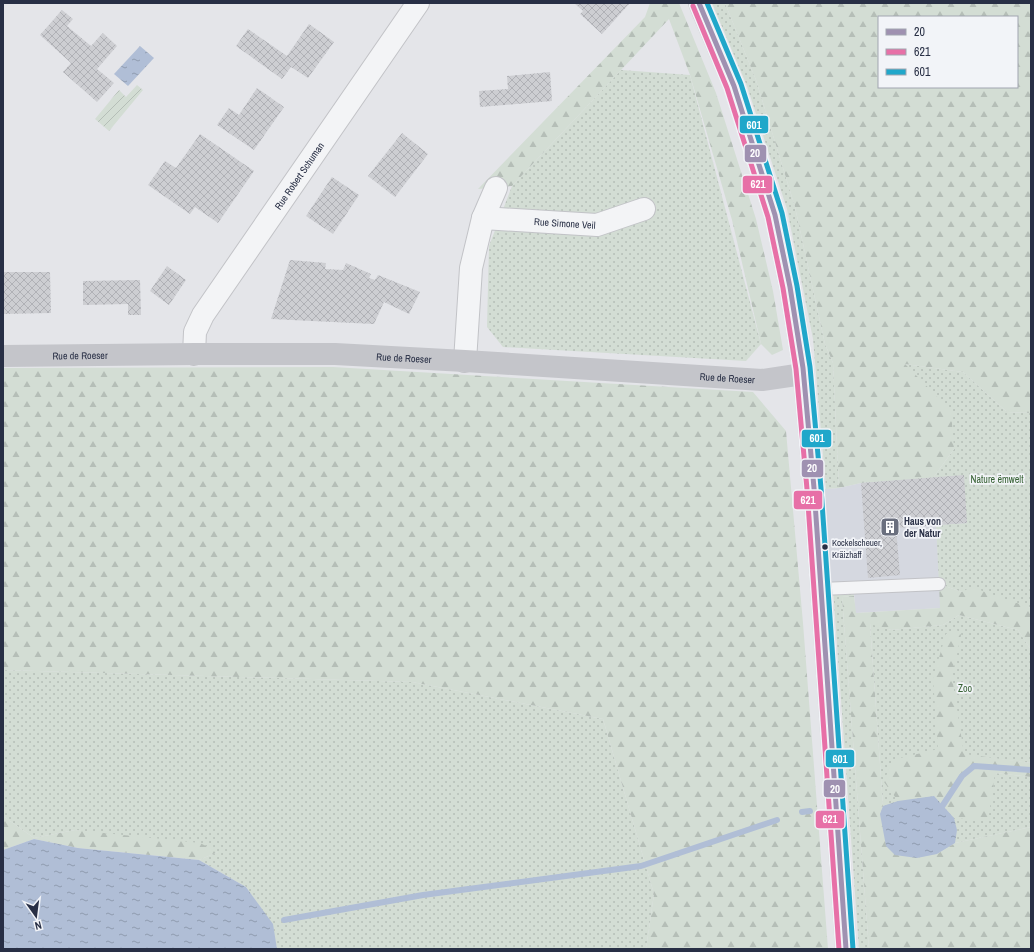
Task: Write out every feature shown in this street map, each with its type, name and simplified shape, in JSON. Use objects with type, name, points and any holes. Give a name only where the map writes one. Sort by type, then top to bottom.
[{"type":"main road","points":[[699,3],[734,86],[775,215],[790,287],[804,374],[814,488],[846,949]]},
{"type":"main road","name":"Rue de Roeser","points":[[3,356],[335,354],[762,380],[804,374]]},
{"type":"street","name":"Rue Robert Schuman","points":[[194,354],[195,332],[203,315],[418,3]]},
{"type":"street","points":[[465,361],[470,268],[483,218],[496,188]]},
{"type":"street","name":"Rue Simone Veil","points":[[483,218],[597,225],[644,209]]},
{"type":"lane","points":[[821,589],[939,584]]},
{"type":"shaded area","points":[[964,475],[967,523],[936,526],[941,608],[855,613],[854,588],[821,589],[814,488],[839,488],[861,483]]},
{"type":"green space","points":[[650,3],[679,3],[716,93],[756,219],[773,291],[783,350],[772,355],[761,344],[732,220],[690,75],[669,19],[512,186],[478,189],[645,17]]},
{"type":"green space","points":[[712,3],[725,3],[756,80],[795,207],[825,344],[833,363],[839,488],[826,489],[813,339],[787,209],[747,86]]},
{"type":"green space","points":[[725,3],[1031,3],[1031,413],[1007,412],[963,372],[905,364],[951,411],[954,449],[933,478],[861,483],[839,488],[833,363],[825,344],[795,207],[756,80]]},
{"type":"green space","points":[[621,70],[690,75],[761,344],[746,361],[503,347],[487,327],[489,246],[512,186]]},
{"type":"green space","points":[[137,85],[143,90],[109,131],[95,119],[119,90],[126,97]]},
{"type":"green space","name":"Nature ëmwelt","points":[[905,364],[963,372],[1007,412],[1031,413],[1031,608],[962,592],[939,584],[936,525],[967,523],[933,478],[954,449]]},
{"type":"green space","points":[[333,367],[753,392],[786,431],[803,623],[828,949],[646,949],[654,894],[603,719],[412,682],[3,670],[3,368]]},
{"type":"green space","points":[[939,584],[962,592],[971,587],[1031,608],[1031,650],[1018,630],[959,615],[943,625],[891,630],[870,624],[883,806],[880,814],[937,854],[955,843],[1031,827],[1031,949],[869,949],[842,597],[854,596],[856,613],[940,608]]},
{"type":"green space","points":[[854,588],[854,596],[842,597],[869,949],[859,949],[833,589]]},
{"type":"green space","name":"Zoo","points":[[959,615],[1018,630],[1031,650],[1031,763],[965,755],[995,773],[1031,777],[1031,827],[955,843],[937,854],[880,814],[883,806],[870,623],[891,630],[943,625]]},
{"type":"green space","points":[[956,629],[961,635],[952,677],[964,754],[1031,763],[1031,777],[995,773],[988,821],[954,818],[934,796],[898,801],[884,782],[892,760],[938,749],[933,678],[946,634]]},
{"type":"green space","points":[[3,670],[412,682],[603,719],[654,894],[646,949],[277,949],[272,924],[246,887],[199,860],[218,852],[75,830],[34,838],[3,816]]},
{"type":"green space","points":[[3,816],[34,838],[75,830],[200,843],[218,852],[199,860],[78,848],[34,839],[3,850]]},
{"type":"water","points":[[140,46],[154,58],[128,86],[114,74]]},
{"type":"water","points":[[934,796],[954,818],[957,830],[955,843],[937,854],[917,858],[895,855],[886,846],[880,814],[883,806],[898,801]]},
{"type":"water","points":[[34,839],[78,848],[199,860],[246,887],[273,924],[277,949],[3,949],[3,850]]},
{"type":"building","points":[[574,3],[630,3],[602,34],[580,14],[583,11]]},
{"type":"building","points":[[62,10],[73,19],[67,26],[91,46],[103,33],[117,46],[97,69],[114,83],[97,102],[63,72],[71,63],[40,35]]},
{"type":"building","points":[[309,24],[334,42],[308,78],[291,67],[282,79],[236,46],[248,29],[287,56]]},
{"type":"building","points":[[550,72],[552,101],[480,107],[479,91],[508,89],[507,76]]},
{"type":"building","points":[[257,88],[284,107],[254,150],[217,125],[229,108],[239,115]]},
{"type":"building","points":[[402,133],[428,154],[395,197],[368,176]]},
{"type":"building","points":[[200,134],[254,171],[218,223],[195,207],[190,214],[148,185],[165,161],[176,168]]},
{"type":"building","points":[[332,177],[359,195],[333,234],[306,216]]},
{"type":"building","points":[[290,260],[326,263],[325,269],[343,270],[346,263],[371,274],[369,278],[375,280],[378,275],[420,292],[409,314],[384,302],[374,324],[271,319]]},
{"type":"building","points":[[167,266],[186,280],[169,305],[150,291]]},
{"type":"building","points":[[3,272],[50,272],[51,313],[3,314]]},
{"type":"building","points":[[140,280],[141,315],[128,315],[128,304],[83,305],[83,281]]},
{"type":"building","name":"Haus von der Natur","points":[[964,475],[967,523],[896,528],[900,575],[868,578],[861,483]]},
{"type":"waterway","points":[[943,805],[962,776],[974,766],[1031,770]]},
{"type":"waterway","points":[[802,812],[810,811]]},
{"type":"waterway","points":[[284,920],[423,895],[641,866],[777,820]]},
{"type":"transit line","name":"20","points":[[699,3],[734,86],[775,215],[790,287],[803,368],[814,488],[846,949]]},
{"type":"transit line","name":"601","points":[[707,3],[741,84],[782,213],[797,286],[810,367],[821,488],[853,949]]},
{"type":"transit line","name":"621","points":[[693,6],[727,88],[768,217],[783,288],[796,369],[807,489],[839,949]]},
{"type":"place","name":"Haus von der Natur","points":[[890,527]]},
{"type":"place","name":"Kockelscheuer, Kräizhaff","points":[[825,547]]}]
